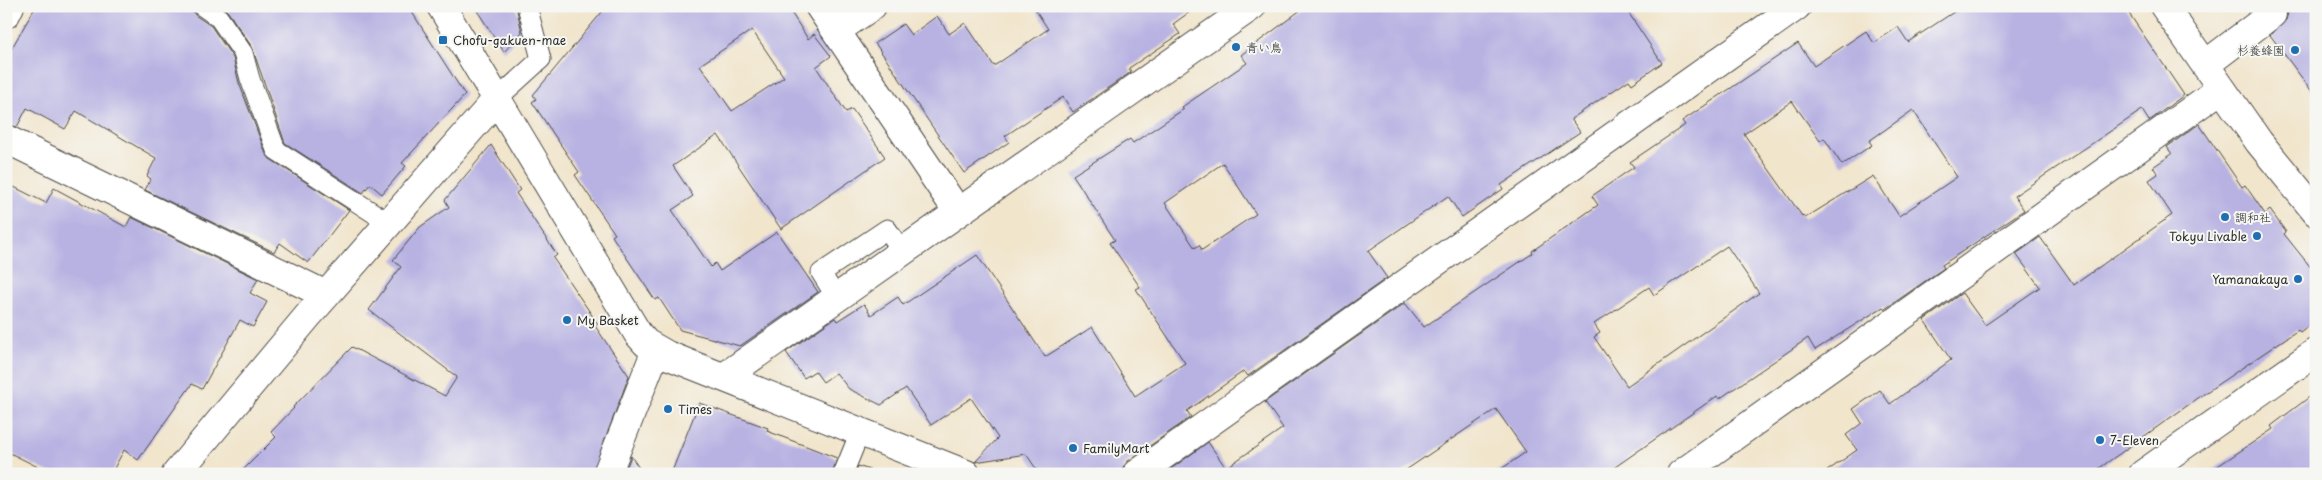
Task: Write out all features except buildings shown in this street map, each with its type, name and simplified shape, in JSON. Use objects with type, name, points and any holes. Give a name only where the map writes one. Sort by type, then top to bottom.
[{"type":"street","points":[[6,14],[10,6]]},
{"type":"street","points":[[441,6],[638,334],[656,350],[966,474]]},
{"type":"street","points":[[819,6],[958,212]]},
{"type":"street","points":[[836,31],[872,6]]},
{"type":"street","points":[[1137,474],[1797,6]]},
{"type":"street","points":[[2164,6],[2259,142],[2316,212]]},
{"type":"street","points":[[724,377],[902,252],[1239,10]]},
{"type":"street","points":[[2214,58],[2272,14]]},
{"type":"street","points":[[1681,474],[2221,89]]},
{"type":"street","points":[[176,474],[326,295],[497,99]]},
{"type":"street","points":[[6,139],[326,295]]},
{"type":"street","points":[[607,474],[656,350]]},
{"type":"street","points":[[2143,474],[2316,352]]},
{"type":"lane","points":[[202,6],[219,18],[244,54],[250,79],[276,150],[389,223]]},
{"type":"lane","points":[[497,99],[541,59],[527,6]]},
{"type":"lane","points":[[844,474],[860,432]]},
{"type":"place","name":"Chofu-gakuen-mae","points":[[443,40]]},
{"type":"place","name":"青い鳥","points":[[1236,47]]},
{"type":"place","name":"杉養蜂園","points":[[2295,50]]},
{"type":"place","name":"調和社","points":[[2225,217]]},
{"type":"place","name":"Tokyu Livable","points":[[2257,236]]},
{"type":"place","name":"Yamanakaya","points":[[2298,279]]},
{"type":"place","name":"My Basket","points":[[567,320]]},
{"type":"place","name":"Times","points":[[668,409]]},
{"type":"place","name":"7-Eleven","points":[[2100,440]]},
{"type":"place","name":"FamilyMart","points":[[1073,448]]}]
